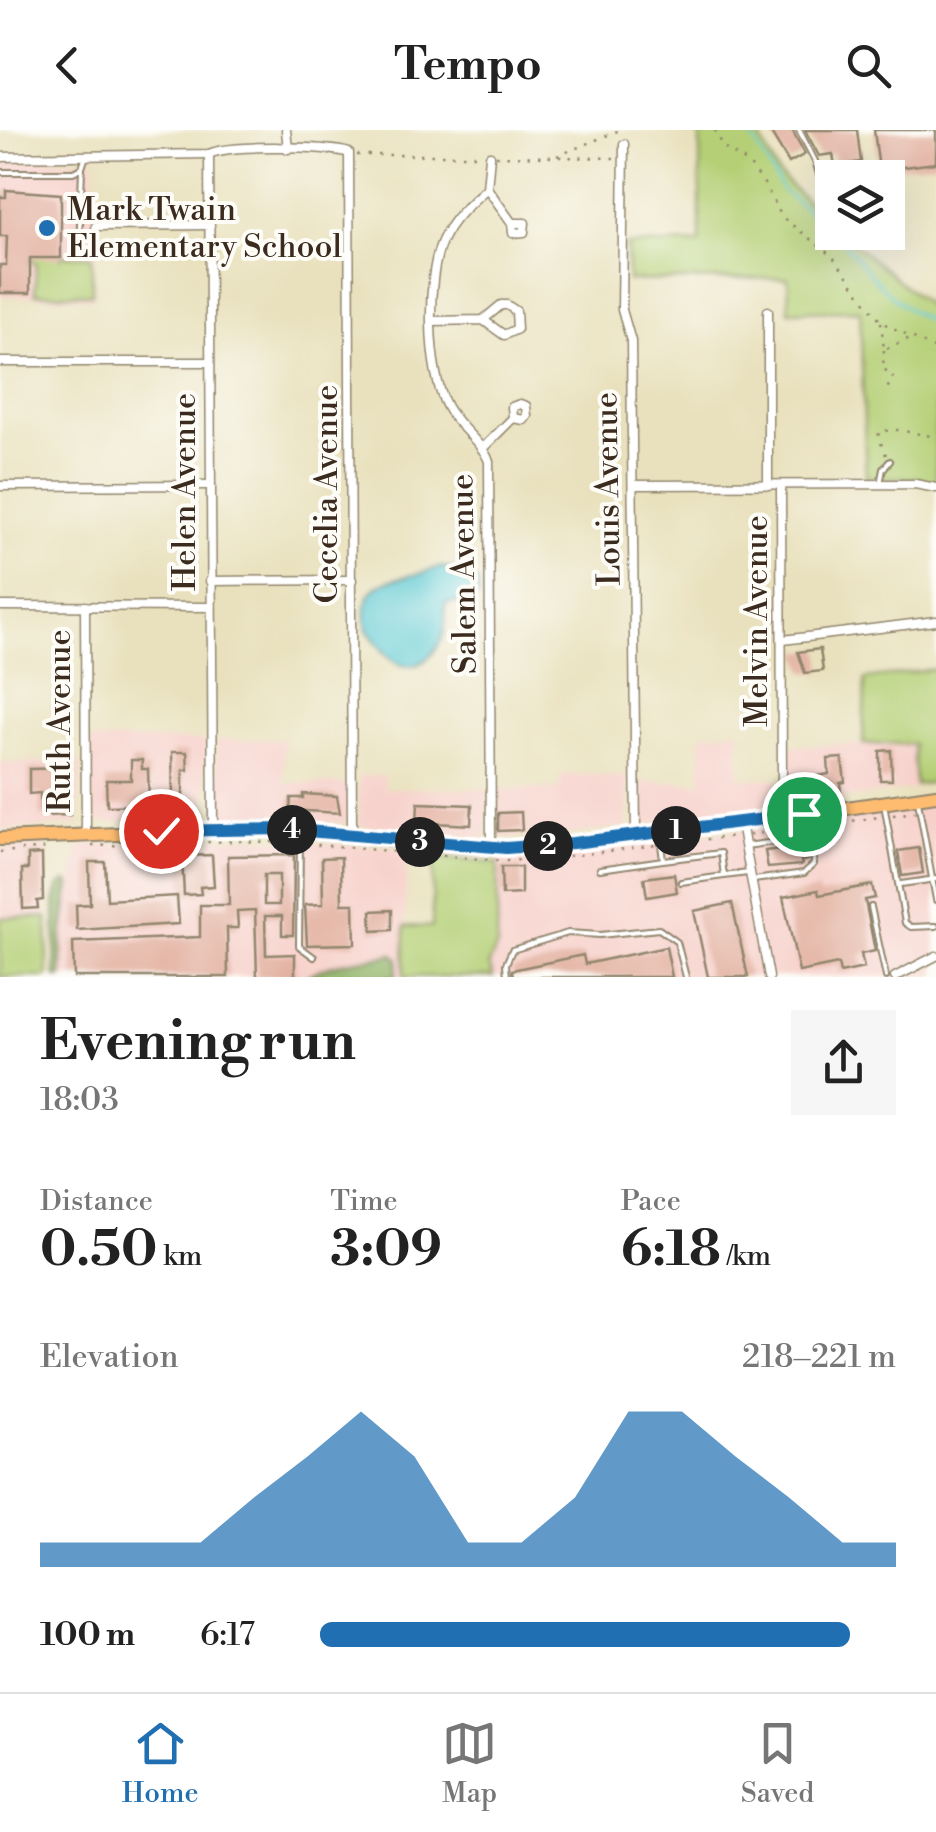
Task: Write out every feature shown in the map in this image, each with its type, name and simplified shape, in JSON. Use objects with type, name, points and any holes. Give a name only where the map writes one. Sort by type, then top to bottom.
[{"type":"main road","points":[[0,839],[212,829],[300,830],[491,848],[544,846],[785,817],[885,810],[919,804],[936,795]]},
{"type":"street","points":[[286,130],[288,149]]},
{"type":"street","name":"Louis Avenue","points":[[624,144],[622,310],[631,341],[636,836]]},
{"type":"street","points":[[0,157],[209,154],[221,149],[288,149],[350,156]]},
{"type":"street","name":"Helen Avenue","points":[[209,154],[212,829]]},
{"type":"street","name":"Cecelia Avenue","points":[[350,156],[352,835]]},
{"type":"street","points":[[490,156],[486,188],[512,222]]},
{"type":"street","name":"Salem Avenue","points":[[486,188],[462,210],[443,238],[434,267],[432,322],[433,368],[441,394],[458,424],[482,449],[488,462],[491,848]]},
{"type":"street","points":[[96,226],[210,225]]},
{"type":"street","points":[[432,322],[483,320],[504,335],[516,329],[519,320],[516,311],[500,305],[483,320]]},
{"type":"street","name":"Melvin Avenue","points":[[768,310],[768,485]]},
{"type":"street","points":[[0,362],[209,362]]},
{"type":"street","points":[[482,449],[513,418]]},
{"type":"street","points":[[634,484],[915,484],[936,488]]},
{"type":"street","points":[[0,486],[212,485]]},
{"type":"street","name":"Melvin Avenue","points":[[781,485],[785,817]]},
{"type":"street","points":[[210,580],[352,580]]},
{"type":"street","points":[[0,606],[211,608]]},
{"type":"street","name":"Ruth Avenue","points":[[85,606],[86,835]]},
{"type":"street","points":[[784,640],[936,621]]},
{"type":"street","points":[[741,823],[768,977]]},
{"type":"street","points":[[896,977],[936,956]]},
{"type":"lane","points":[[799,130],[815,160]]},
{"type":"lane","points":[[79,252],[82,168],[87,156]]},
{"type":"lane","points":[[0,172],[73,172],[82,168]]},
{"type":"lane","points":[[880,484],[890,461]]},
{"type":"lane","points":[[919,804],[936,900]]},
{"type":"lane","points":[[885,810],[905,923],[911,927],[936,926]]},
{"type":"lane","points":[[300,830],[299,946],[314,957]]},
{"type":"lane","points":[[659,833],[663,860]]},
{"type":"lane","points":[[681,882],[804,873],[816,857],[813,843],[805,838],[744,846]]},
{"type":"lane","points":[[600,868],[722,853],[724,876]]},
{"type":"lane","points":[[899,884],[934,879]]},
{"type":"lane","points":[[871,906],[886,977]]},
{"type":"lane","points":[[507,977],[506,964],[512,950],[568,934],[659,930],[677,942],[686,977]]},
{"type":"path","points":[[556,157],[620,130]]},
{"type":"path","points":[[716,130],[724,148],[748,164],[765,185],[782,218],[833,257],[881,322],[936,350]]},
{"type":"path","points":[[350,156],[360,153],[622,158]]},
{"type":"path","points":[[881,322],[883,369],[893,379],[886,390]]},
{"type":"path","points":[[884,350],[912,337]]},
{"type":"path","points":[[890,461],[881,446],[880,431],[936,437]]},
{"type":"path","points":[[752,834],[919,804]]},
{"type":"path","points":[[0,852],[48,848]]},
{"type":"shaded area","name":"Mark Twain Elementary School","points":[[0,160],[94,160],[94,298],[0,296]]},
{"type":"shaded area","points":[[739,729],[739,778],[777,779],[778,808],[642,825],[639,782],[701,783],[701,735]]},
{"type":"shaded area","points":[[89,740],[206,740],[206,818],[90,823]]},
{"type":"shaded area","points":[[217,740],[284,740],[283,783],[350,784],[348,823],[221,819],[217,815]]},
{"type":"shaded area","points":[[913,743],[915,789],[789,806],[785,746]]},
{"type":"shaded area","points":[[81,762],[78,825],[0,830],[0,763]]},
{"type":"shaded area","points":[[561,774],[629,777],[627,827],[498,838],[495,789],[559,789]]},
{"type":"shaded area","points":[[359,776],[384,776],[385,788],[487,789],[487,835],[483,838],[359,826]]},
{"type":"shaded area","points":[[929,805],[936,808],[936,972],[925,977],[493,977],[489,964],[497,946],[498,857],[560,854]]},
{"type":"shaded area","points":[[247,837],[407,849],[404,977],[62,977],[65,911],[80,845]]},
{"type":"shaded area","points":[[43,846],[48,851],[47,917],[0,918],[0,848]]},
{"type":"green space","points":[[700,130],[756,130],[779,175],[815,209],[815,250],[861,250],[936,312],[936,483],[918,478],[866,478],[860,310],[789,311],[788,278],[628,281],[627,245],[700,243]]},
{"type":"green space","points":[[30,244],[61,258],[92,256],[92,294],[35,294],[36,263],[30,261]]},
{"type":"green space","points":[[936,669],[936,782],[915,785],[913,744],[863,744],[865,679]]},
{"type":"green space","points":[[427,857],[498,863],[497,946],[489,964],[493,977],[404,977],[405,926],[432,927],[433,863]]},
{"type":"green space","points":[[66,881],[70,884],[62,937],[62,977],[56,977],[55,902],[60,885]]},
{"type":"green space","points":[[47,917],[48,977],[0,977],[0,918]]},
{"type":"green space","points":[[393,954],[398,958],[396,977],[307,977],[336,964]]},
{"type":"water","points":[[444,567],[472,574],[479,596],[470,602],[445,603],[445,627],[435,650],[414,665],[397,663],[367,630],[369,596],[381,584]]},
{"type":"building","points":[[769,130],[792,130],[805,154],[789,163]]},
{"type":"building","points":[[805,130],[857,130],[861,160],[834,160],[833,154],[819,156]]},
{"type":"building","points":[[874,130],[936,130],[936,163],[905,167],[905,160],[878,160]]},
{"type":"building","points":[[6,190],[61,194],[61,258],[30,258],[30,293],[0,293],[0,265],[6,265],[7,236],[0,236],[0,197],[6,197]]},
{"type":"building","points":[[820,649],[823,671],[805,673],[798,652]]},
{"type":"building","points":[[891,750],[892,780],[880,780],[880,751]]},
{"type":"building","points":[[172,752],[187,752],[183,796],[173,797]]},
{"type":"building","points":[[842,758],[845,782],[840,783],[841,792],[794,797],[792,785],[819,782],[818,776],[829,774],[828,759]]},
{"type":"building","points":[[131,760],[142,760],[142,769],[148,769],[149,805],[107,806],[106,780],[131,780]]},
{"type":"building","points":[[69,768],[70,815],[41,816],[40,793],[29,794],[29,769]]},
{"type":"building","points":[[303,794],[337,796],[340,813],[290,810],[291,798],[303,798]]},
{"type":"building","points":[[418,803],[472,805],[471,825],[417,822]]},
{"type":"building","points":[[521,812],[522,830],[498,831],[498,813]]},
{"type":"building","points":[[804,846],[808,860],[801,861],[802,865],[768,868],[765,851]]},
{"type":"building","points":[[919,848],[923,873],[902,876],[898,851]]},
{"type":"building","points":[[42,854],[43,900],[37,901],[38,908],[23,909],[22,869],[28,869],[28,855]]},
{"type":"building","points":[[212,855],[214,886],[200,887],[201,894],[184,895],[182,856]]},
{"type":"building","points":[[294,855],[293,935],[282,935],[282,916],[265,916],[266,955],[295,954],[295,977],[257,977],[255,910],[237,911],[238,928],[227,928],[228,977],[74,977],[73,942],[200,937],[200,905],[229,905],[228,856]],"holes":[[[264,875],[279,875],[279,905],[264,905]]]},
{"type":"building","points":[[341,857],[342,904],[354,904],[355,944],[307,945],[305,905],[323,904],[322,858]]},
{"type":"building","points":[[89,862],[105,862],[107,900],[177,896],[179,924],[77,930],[76,905],[90,904]]},
{"type":"building","points":[[501,867],[521,867],[521,894],[502,895]]},
{"type":"building","points":[[674,874],[677,892],[647,897],[644,878]]},
{"type":"building","points":[[872,885],[875,898],[865,900],[875,951],[861,954],[864,968],[840,973],[838,964],[799,972],[783,897]]},
{"type":"building","points":[[732,903],[748,977],[708,977],[694,911]]},
{"type":"building","points":[[392,910],[392,930],[372,931],[371,911]]},
{"type":"building","points":[[666,947],[672,977],[513,977],[512,970],[583,955],[585,964]]},
{"type":"waterway","points":[[748,130],[783,191],[815,216]]},
{"type":"waterway","points":[[850,250],[893,297],[936,324]]},
{"type":"place","name":"Mark Twain Elementary School","points":[[47,228]]},
{"type":"route","points":[[161,831],[284,829],[506,848],[804,814]]}]
